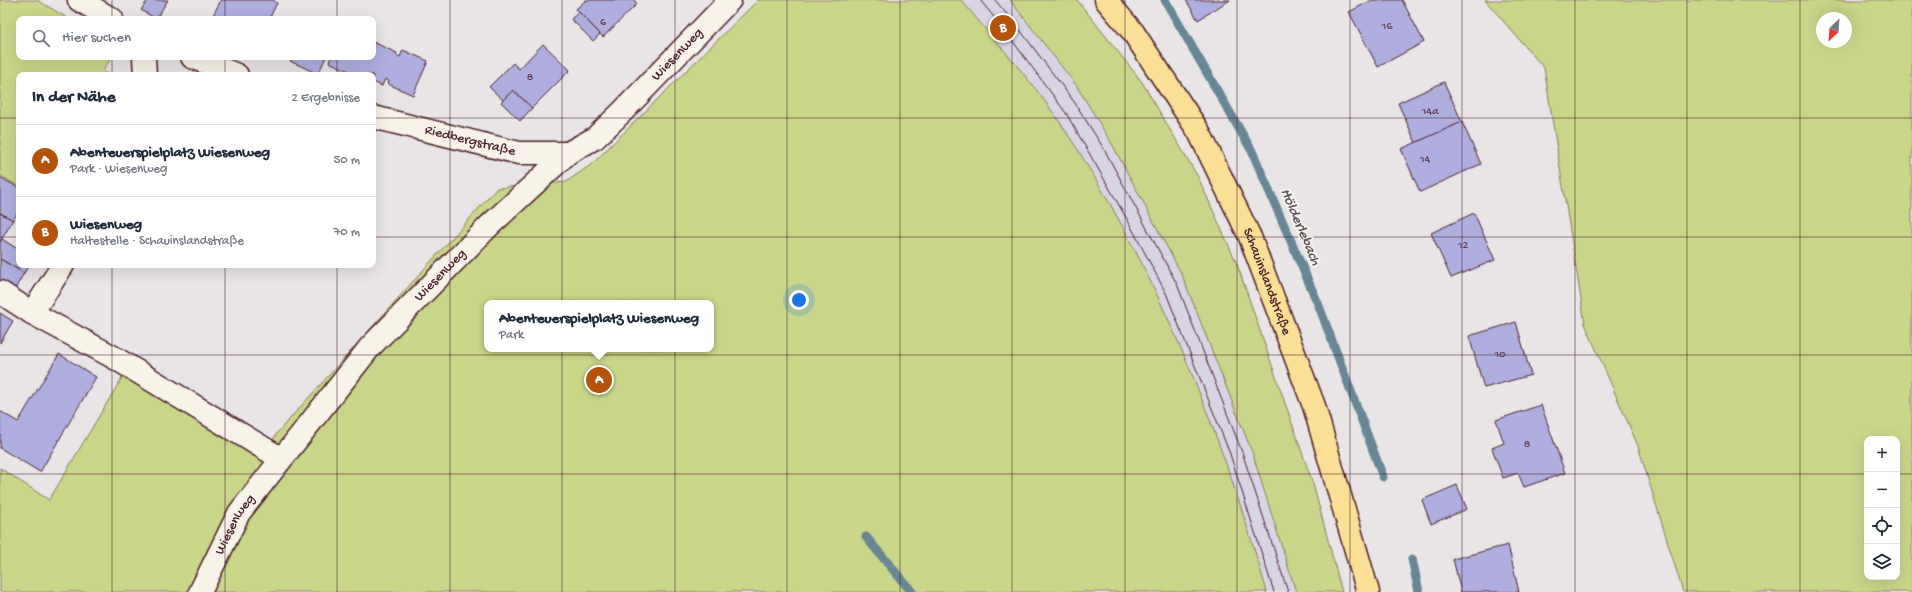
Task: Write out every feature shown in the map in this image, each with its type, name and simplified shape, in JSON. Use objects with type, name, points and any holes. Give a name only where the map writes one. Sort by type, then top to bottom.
[{"type":"main road","name":"Schauinslandstraße","points":[[1106,0],[1133,32],[1199,132],[1250,236],[1314,406],[1368,592]]},
{"type":"street","points":[[79,0],[107,16]]},
{"type":"street","name":"Wiesenweg","points":[[200,592],[239,513],[280,458],[370,346],[490,225],[568,153],[595,138],[730,0]]},
{"type":"street","points":[[144,60],[145,72]]},
{"type":"street","points":[[200,60],[230,72]]},
{"type":"street","name":"Riedbergstraße","points":[[376,117],[519,153],[568,153]]},
{"type":"street","points":[[32,313],[61,268]]},
{"type":"street","points":[[0,292],[32,313],[115,358],[280,458]]},
{"type":"shaded area","points":[[961,0],[1010,0],[1076,85],[1111,142],[1182,275],[1252,452],[1296,592],[1267,592],[1224,460],[1190,370],[1157,298],[1112,211],[1033,84]]},
{"type":"green space","points":[[0,0],[37,0],[64,16],[16,16],[16,60],[110,60],[103,71],[105,72],[16,72],[16,185],[0,175]]},
{"type":"green space","points":[[758,0],[961,0],[1024,74],[1048,105],[1093,175],[1125,231],[1181,348],[1206,409],[1228,469],[1267,592],[0,592],[0,468],[49,500],[123,376],[261,460],[277,433],[497,188],[566,182],[592,164]]},
{"type":"green space","points":[[1010,0],[1077,0],[1142,82],[1198,177],[1237,264],[1313,484],[1342,592],[1296,592],[1252,452],[1182,275],[1111,142],[1076,85]]},
{"type":"green space","points":[[1485,0],[1912,0],[1912,592],[1683,592],[1638,446],[1585,324],[1544,68]]},
{"type":"building","points":[[148,0],[168,0],[158,16],[151,16],[141,10]]},
{"type":"building","points":[[221,0],[273,0],[277,3],[270,16],[213,16]]},
{"type":"building","points":[[586,0],[634,0],[637,4],[603,37],[576,9]]},
{"type":"building","points":[[1186,0],[1230,0],[1198,20]]},
{"type":"building","points":[[1372,0],[1402,0],[1424,42],[1378,67],[1349,12]]},
{"type":"building","points":[[579,12],[600,34],[593,41],[571,19]]},
{"type":"building","points":[[376,43],[397,53],[396,55],[400,57],[403,50],[428,61],[413,95],[388,84],[389,81],[385,79],[382,86],[376,83],[376,72],[351,72],[329,62],[330,60],[376,60]]},
{"type":"building","points":[[543,44],[570,70],[532,108],[513,90],[503,100],[489,87],[513,63],[519,69]]},
{"type":"building","points":[[325,60],[319,72],[314,72],[290,61]]},
{"type":"building","points":[[1444,82],[1462,122],[1416,143],[1398,103]]},
{"type":"building","points":[[513,90],[532,108],[520,121],[501,102]]},
{"type":"building","points":[[1462,122],[1481,164],[1420,192],[1401,149]]},
{"type":"building","points":[[0,177],[16,186],[16,215],[13,220],[0,213]]},
{"type":"building","points":[[0,213],[13,220],[0,242]]},
{"type":"building","points":[[1474,213],[1495,260],[1451,278],[1431,233]]},
{"type":"building","points":[[2,239],[16,248],[16,268],[27,268],[24,273],[0,259],[0,242]]},
{"type":"building","points":[[0,259],[24,273],[15,289],[0,281]]},
{"type":"building","points":[[0,313],[13,321],[0,343]]},
{"type":"building","points":[[1516,322],[1531,375],[1484,388],[1469,336]]},
{"type":"building","points":[[59,354],[96,377],[40,472],[0,448],[0,411],[18,422]]},
{"type":"building","points":[[1541,405],[1565,473],[1524,487],[1518,473],[1503,478],[1492,448],[1504,443],[1496,420]]},
{"type":"building","points":[[1457,485],[1467,509],[1431,524],[1422,500]]},
{"type":"building","points":[[1508,545],[1519,592],[1461,592],[1453,559]]},
{"type":"waterway","name":"Hölderlebach","points":[[1165,0],[1252,151],[1319,306],[1383,477]]},
{"type":"waterway","points":[[866,537],[912,592]]},
{"type":"waterway","name":"Hölderlebach","points":[[1412,559],[1419,592]]},
{"type":"tram line","points":[[980,0],[1003,28],[1066,113],[1127,219],[1166,293],[1230,454],[1274,592]]},
{"type":"tram line","points":[[995,0],[1020,30],[1075,103],[1104,149],[1177,284],[1242,452],[1288,592]]},
{"type":"place","name":"Wiesenweg","points":[[1003,28]]},
{"type":"place","name":"Abenteuerspielplatz Wiesenweg","points":[[599,380]]}]
